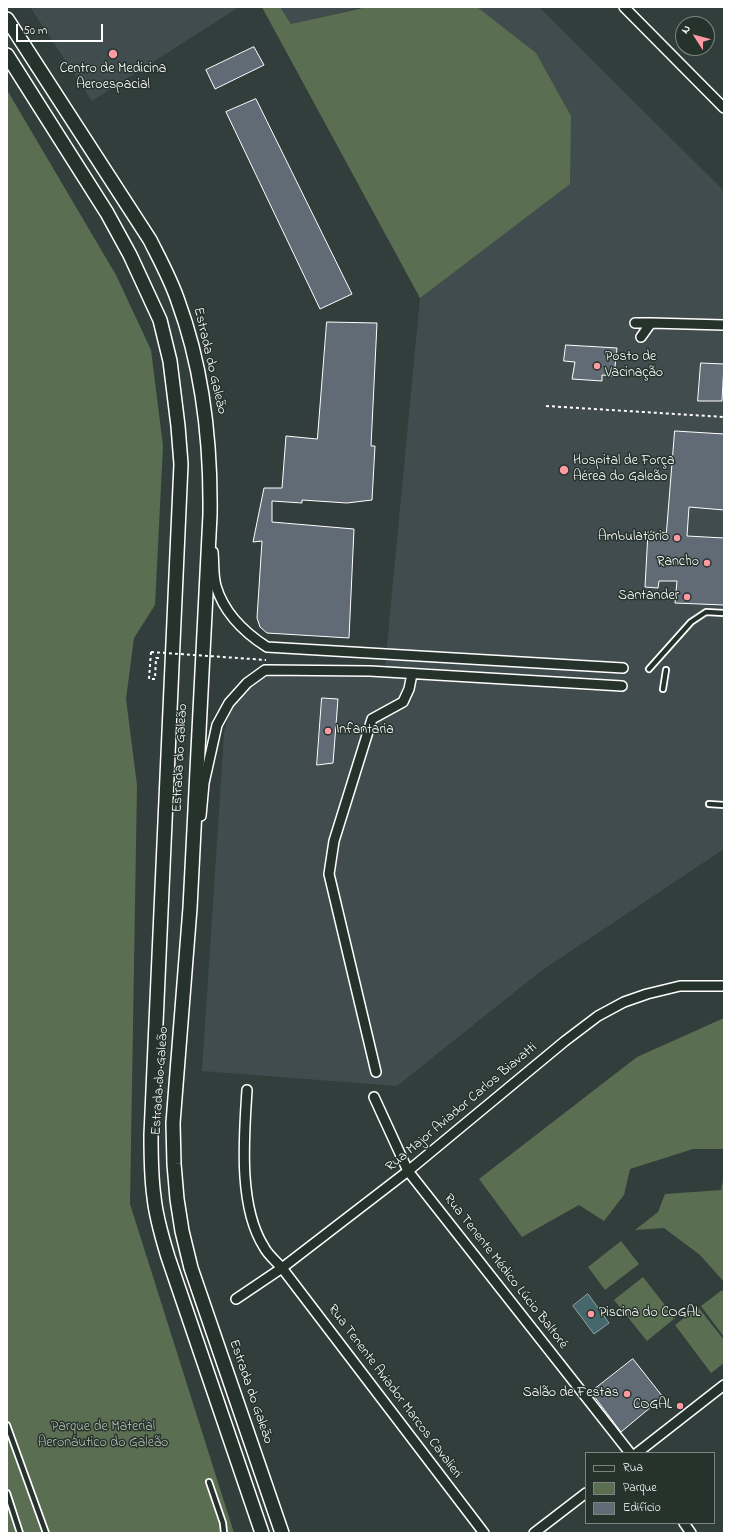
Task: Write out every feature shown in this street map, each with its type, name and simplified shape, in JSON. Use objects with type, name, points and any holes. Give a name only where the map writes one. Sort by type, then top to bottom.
[{"type":"main road","name":"Estrada do Galeão","points":[[7,19],[150,240],[178,300],[187,329],[203,394],[210,471],[210,515],[190,908],[173,1123],[174,1164],[182,1231],[191,1268],[207,1319],[282,1533]]},
{"type":"main road","name":"Estrada do Galeão","points":[[7,55],[107,213],[130,255],[160,320],[170,361],[181,464],[151,1127],[151,1174],[159,1225],[168,1257],[262,1533]]},
{"type":"street","points":[[624,7],[724,108]]},
{"type":"street","points":[[635,323],[724,325]]},
{"type":"street","points":[[642,337],[650,323]]},
{"type":"street","points":[[210,515],[216,585],[222,598],[238,623],[252,637],[268,647],[623,668]]},
{"type":"street","points":[[190,908],[204,783],[217,725],[229,703],[247,683],[265,670],[370,671],[622,686]]},
{"type":"street","points":[[376,1072],[329,874],[334,841],[372,719],[403,702],[409,689],[412,674]]},
{"type":"street","name":"Rua Major Aviador Carlos Biavatti","points":[[236,1299],[282,1268],[408,1171],[565,1041],[598,1016],[624,1002],[654,992],[680,986],[724,986]]},
{"type":"street","name":"Rua Tenente Aviador Marcos Cavalieri","points":[[247,1090],[244,1135],[245,1162],[251,1217],[264,1248],[282,1268],[484,1533]]},
{"type":"street","name":"Rua Tenente Médico Lúcio Baltoré","points":[[374,1097],[408,1171],[629,1452]]},
{"type":"street","points":[[638,1452],[724,1385]]},
{"type":"street","points":[[534,1533],[585,1494]]},
{"type":"street","points":[[685,1524],[691,1533]]},
{"type":"lane","points":[[649,668],[691,622],[706,612],[724,613]]},
{"type":"lane","points":[[663,689],[666,670]]},
{"type":"lane","points":[[709,804],[724,805]]},
{"type":"lane","points":[[7,1425],[46,1533]]},
{"type":"lane","points":[[209,1482],[223,1523],[224,1533]]},
{"type":"lane","points":[[7,1494],[20,1533]]},
{"type":"path","points":[[546,406],[724,417]]},
{"type":"path","points":[[156,658],[154,680],[149,679],[151,652],[266,660]]},
{"type":"shaded area","name":"Centro de Medicina Aeroespacial","points":[[30,7],[239,7],[92,101]]},
{"type":"shaded area","name":"Hospital de Força Aérea do Galeão","points":[[262,7],[291,25],[369,7],[539,7],[724,191],[724,849],[541,971],[397,1086],[202,1071],[224,734],[230,709],[248,688],[268,676],[384,677],[420,298]]},
{"type":"shaded area","points":[[280,7],[363,7],[291,24]]},
{"type":"green space","points":[[262,7],[280,7],[291,24],[367,7],[477,7],[536,53],[571,116],[570,184],[420,298]]},
{"type":"green space","name":"Parque de Material Aeronáutico do Galeão","points":[[7,90],[116,275],[151,350],[163,446],[155,605],[134,638],[126,699],[137,785],[130,1204],[234,1533],[7,1533]]},
{"type":"green space","points":[[724,1018],[724,1149],[693,1149],[630,1169],[624,1195],[604,1221],[579,1205],[522,1237],[479,1179],[637,1057]]},
{"type":"green space","points":[[724,1175],[724,1282],[700,1255],[664,1228],[635,1230],[658,1212],[665,1194],[721,1190]]},
{"type":"green space","points":[[621,1241],[639,1264],[605,1290],[588,1267]]},
{"type":"green space","points":[[643,1277],[675,1318],[647,1341],[614,1300]]},
{"type":"green space","points":[[722,1290],[724,1293],[724,1337],[701,1306]]},
{"type":"green space","points":[[698,1307],[724,1340],[724,1363],[711,1373],[675,1325]]},
{"type":"water","name":"Piscina do COGAL","points":[[588,1294],[609,1323],[594,1334],[573,1306]]},
{"type":"building","points":[[254,47],[264,65],[215,89],[206,70]]},
{"type":"building","points":[[256,99],[352,294],[320,309],[226,112]]},
{"type":"building","points":[[327,322],[377,323],[371,446],[375,446],[372,500],[347,503],[302,500],[302,503],[272,501],[272,522],[354,529],[349,638],[267,633],[260,627],[257,618],[262,541],[253,542],[264,488],[282,488],[286,436],[317,439]]},
{"type":"building","name":"Posto de Vacinação","points":[[566,345],[617,348],[614,376],[602,375],[602,381],[572,379],[575,362],[564,361]]},
{"type":"building","points":[[701,363],[724,364],[722,401],[698,401]]},
{"type":"building","points":[[675,431],[724,434],[724,510],[689,507],[687,536],[724,538],[724,605],[675,603],[677,581],[659,581],[658,588],[645,587],[648,532],[666,533]]},
{"type":"building","name":"Infantaria","points":[[322,698],[338,699],[333,763],[317,765]]},
{"type":"building","name":"Salão de Festas","points":[[633,1359],[663,1397],[621,1432],[591,1392]]},
{"type":"place","name":"Centro de Medicina Aeroespacial","points":[[113,54]]},
{"type":"place","name":"Posto de Vacinação","points":[[597,366]]},
{"type":"place","name":"Hospital de Força Aérea do Galeão","points":[[564,470]]},
{"type":"place","name":"Ambulatório","points":[[677,538]]},
{"type":"place","name":"Rancho","points":[[707,563]]},
{"type":"place","name":"Santander","points":[[687,597]]},
{"type":"place","name":"Infantaria","points":[[328,731]]},
{"type":"place","name":"Piscina do COGAL","points":[[591,1314]]},
{"type":"place","name":"Salão de Festas","points":[[627,1394]]},
{"type":"place","name":"COGAL","points":[[680,1406]]}]
